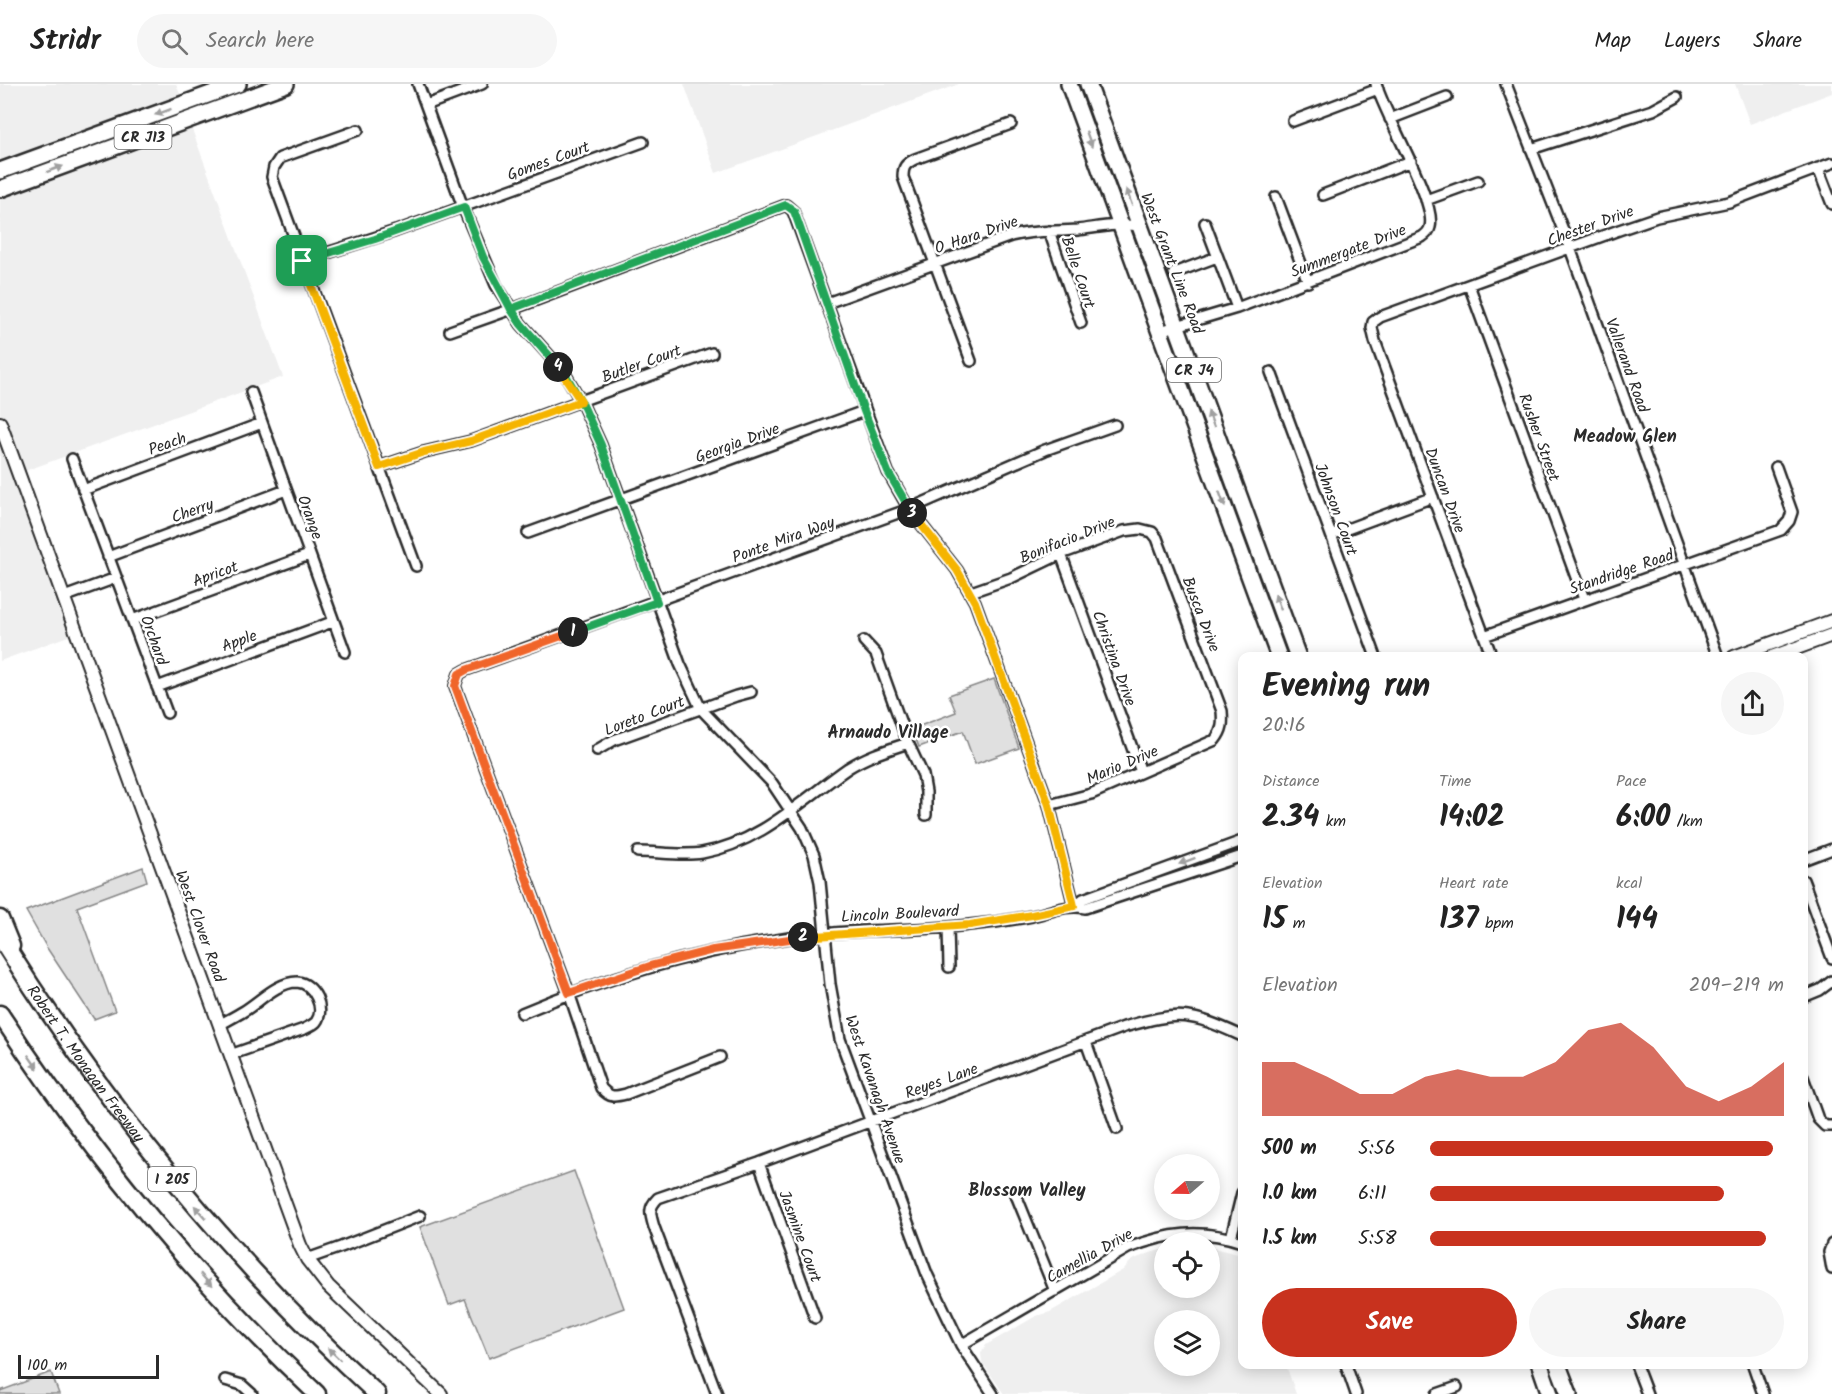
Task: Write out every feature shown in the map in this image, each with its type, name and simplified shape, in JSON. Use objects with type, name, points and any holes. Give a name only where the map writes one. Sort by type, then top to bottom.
[{"type":"highway","points":[[0,919],[25,977]]},
{"type":"highway","name":"Robert T. Monagan Freeway","points":[[0,937],[94,1078],[189,1199],[279,1298],[377,1394]]},
{"type":"highway","name":"I 205","points":[[0,1014],[62,1103],[137,1200],[218,1293],[317,1394]]},
{"type":"main road","name":"CR J13","points":[[0,171],[238,84]]},
{"type":"main road","name":"CR J13","points":[[0,189],[286,84]]},
{"type":"main road","points":[[1070,84],[1089,106],[1096,108]]},
{"type":"main road","name":"CR J4","points":[[1070,84],[1277,652]]},
{"type":"main road","name":"West Grant Line Road","points":[[1088,84],[1296,652]]},
{"type":"main road","points":[[1541,1369],[1550,1394]]},
{"type":"main road","points":[[1560,1369],[1569,1394]]},
{"type":"street","name":"West Kavanagh Avenue","points":[[418,84],[483,257],[521,324],[564,372],[581,401],[601,445],[680,664],[701,709],[772,783],[802,828],[814,855],[820,882],[835,1019],[840,1040],[927,1274],[961,1345],[993,1394]]},
{"type":"street","points":[[426,105],[482,84]]},
{"type":"street","name":"Vallerand Road","points":[[1506,84],[1569,248],[1716,652]]},
{"type":"street","points":[[1293,121],[1377,86]]},
{"type":"street","name":"Summergate Drive","points":[[1160,330],[1237,308],[1422,237],[1427,233],[1431,226],[1426,200],[1377,86]]},
{"type":"street","points":[[1390,119],[1447,97]]},
{"type":"street","points":[[1531,149],[1653,110],[1677,97]]},
{"type":"street","points":[[971,361],[903,177],[903,169],[906,164],[915,159],[1011,124]]},
{"type":"street","points":[[358,130],[285,156],[276,162],[272,172],[302,261],[416,566]]},
{"type":"street","name":"Gomes Court","points":[[302,261],[375,239],[643,142]]},
{"type":"street","points":[[1323,195],[1410,161]]},
{"type":"street","name":"Chester Drive","points":[[1373,334],[1373,322],[1380,317],[1658,217],[1729,202],[1832,163]]},
{"type":"street","points":[[1818,168],[1832,204]]},
{"type":"street","points":[[1426,200],[1478,181]]},
{"type":"street","points":[[1276,196],[1308,282]]},
{"type":"street","points":[[450,331],[786,205],[794,211],[864,411],[888,472],[909,509],[957,570],[970,592],[1049,805],[1074,906]]},
{"type":"street","name":"O Hara Drive","points":[[827,303],[1030,231],[1078,230],[1120,224],[1140,226]]},
{"type":"street","points":[[1206,224],[1237,308]]},
{"type":"street","name":"Belle Court","points":[[1049,231],[1081,323]]},
{"type":"street","points":[[1174,273],[1217,257]]},
{"type":"street","name":"Rusher Street","points":[[1469,285],[1584,599]]},
{"type":"street","name":"Duncan Drive","points":[[1373,334],[1490,652]]},
{"type":"street","name":"Butler Court","points":[[379,467],[424,452],[471,441],[712,353]]},
{"type":"street","name":"Johnson Court","points":[[1271,372],[1374,652]]},
{"type":"street","name":"Orange","points":[[251,392],[332,622],[345,652]]},
{"type":"street","name":"Georgia Drive","points":[[528,533],[864,411]]},
{"type":"street","name":"West Clover Road","points":[[0,423],[230,1055],[307,1259],[328,1287],[441,1394]]},
{"type":"street","name":"Peach","points":[[83,490],[262,423]]},
{"type":"street","name":"Ponte Mira Way","points":[[569,993],[455,686],[459,674],[909,509],[1045,450],[1114,425]]},
{"type":"street","name":"Orchard","points":[[72,459],[166,713]]},
{"type":"street","name":"Standridge Road","points":[[1484,636],[1781,530],[1789,521],[1792,512],[1776,466]]},
{"type":"street","name":"Cherry","points":[[108,557],[286,490]]},
{"type":"street","points":[[1331,535],[1432,497]]},
{"type":"street","name":"Bonifacio Drive","points":[[970,592],[1011,578],[1061,554],[1124,531],[1140,529],[1152,532],[1163,554]]},
{"type":"street","name":"Christina Drive","points":[[1061,554],[1141,772]]},
{"type":"street","name":"Busca Drive","points":[[1163,554],[1222,711],[1221,732],[1215,740],[1204,745]]},
{"type":"street","name":"Apricot","points":[[132,620],[309,555]]},
{"type":"street","points":[[64,597],[116,578]]},
{"type":"street","points":[[1748,652],[1832,621]]},
{"type":"street","name":"Apple","points":[[156,687],[332,622]]},
{"type":"street","points":[[1786,652],[1832,635]]},
{"type":"street","points":[[864,641],[876,654],[922,775],[926,792],[926,815]]},
{"type":"street","name":"Loreto Court","points":[[597,750],[614,740],[751,692]]},
{"type":"street","points":[[638,852],[700,853],[750,836],[791,812],[850,767],[877,753],[908,743]]},
{"type":"street","name":"Mario Drive","points":[[1049,805],[1091,794],[1204,745]]},
{"type":"street","name":"Lincoln Boulevard","points":[[1074,906],[1083,899],[1238,842]]},
{"type":"street","points":[[1808,858],[1832,849]]},
{"type":"street","name":"Lincoln Boulevard","points":[[522,1013],[569,993],[650,966],[713,950],[826,934],[948,927],[1032,915],[1074,906],[1085,908],[1238,857]]},
{"type":"street","points":[[1808,893],[1832,958]]},
{"type":"street","points":[[948,927],[949,967]]},
{"type":"street","points":[[1808,995],[1832,981]]},
{"type":"street","points":[[219,1025],[281,986],[297,982],[306,984],[313,991],[319,1005],[320,1014],[315,1023],[310,1026],[230,1055]]},
{"type":"street","points":[[569,993],[601,1088],[607,1095],[614,1097],[720,1058]]},
{"type":"street","name":"Reyes Lane","points":[[717,1394],[650,1213],[651,1205],[658,1198],[1152,1019],[1183,1015],[1212,1022],[1238,1034]]},
{"type":"street","points":[[1086,1042],[1117,1129]]},
{"type":"street","points":[[1808,1091],[1818,1119],[1829,1126]]},
{"type":"street","name":"Jasmine Court","points":[[759,1163],[815,1318]]},
{"type":"street","points":[[1014,1190],[1055,1291]]},
{"type":"street","points":[[1231,1238],[1238,1209]]},
{"type":"street","points":[[307,1259],[420,1216]]},
{"type":"street","name":"Camellia Drive","points":[[961,1345],[1128,1248],[1158,1237],[1179,1233],[1201,1233],[1238,1241]]},
{"type":"street","points":[[1832,1244],[1829,1252],[1832,1269]]},
{"type":"street","points":[[1347,1369],[1356,1394]]},
{"type":"street","points":[[1638,1369],[1647,1394]]},
{"type":"street","points":[[1754,1369],[1763,1394]]},
{"type":"street","points":[[225,1380],[242,1384],[252,1394]]},
{"type":"street","points":[[1437,1394],[1457,1387]]},
{"type":"shaded area","points":[[0,84],[176,84],[183,101],[0,168]]},
{"type":"shaded area","points":[[684,84],[959,84],[716,173]]},
{"type":"shaded area","points":[[1735,84],[1832,84],[1832,93],[1750,124]]},
{"type":"shaded area","points":[[190,124],[283,377],[22,472],[82,631],[0,661],[0,195]]},
{"type":"shaded area","points":[[994,679],[1019,748],[975,764],[963,731],[919,747],[912,729],[956,712],[949,695]]},
{"type":"shaded area","points":[[143,867],[147,881],[77,907],[115,1011],[94,1019],[47,948],[26,911]]},
{"type":"shaded area","points":[[574,1171],[624,1308],[489,1358],[465,1299],[449,1305],[420,1227]]},
{"type":"shaded area","points":[[1220,1250],[1238,1254],[1238,1369],[1287,1369],[1296,1394],[1004,1394],[982,1362],[981,1353],[986,1345],[1123,1270],[1132,1260],[1154,1252],[1154,1298],[1220,1298]]},
{"type":"shaded area","points":[[51,1372],[59,1394],[0,1394],[0,1391]]},
{"type":"district","name":"Meadow Glen","points":[[1625,436]]},
{"type":"district","name":"Arnaudo Village","points":[[888,732]]},
{"type":"district","name":"Blossom Valley","points":[[1027,1190]]},
{"type":"route","points":[[302,261],[375,239],[464,207],[496,285],[511,309],[521,324],[564,372],[581,401],[601,445],[657,602],[466,670],[459,674],[455,686],[569,993],[650,966],[713,950],[757,942],[826,934],[970,925],[1074,906],[1049,805],[975,602],[957,570],[909,509],[888,472],[864,411],[794,211],[786,205],[511,309],[521,324],[564,372],[581,401],[471,441],[395,460],[379,467],[302,261]]}]
